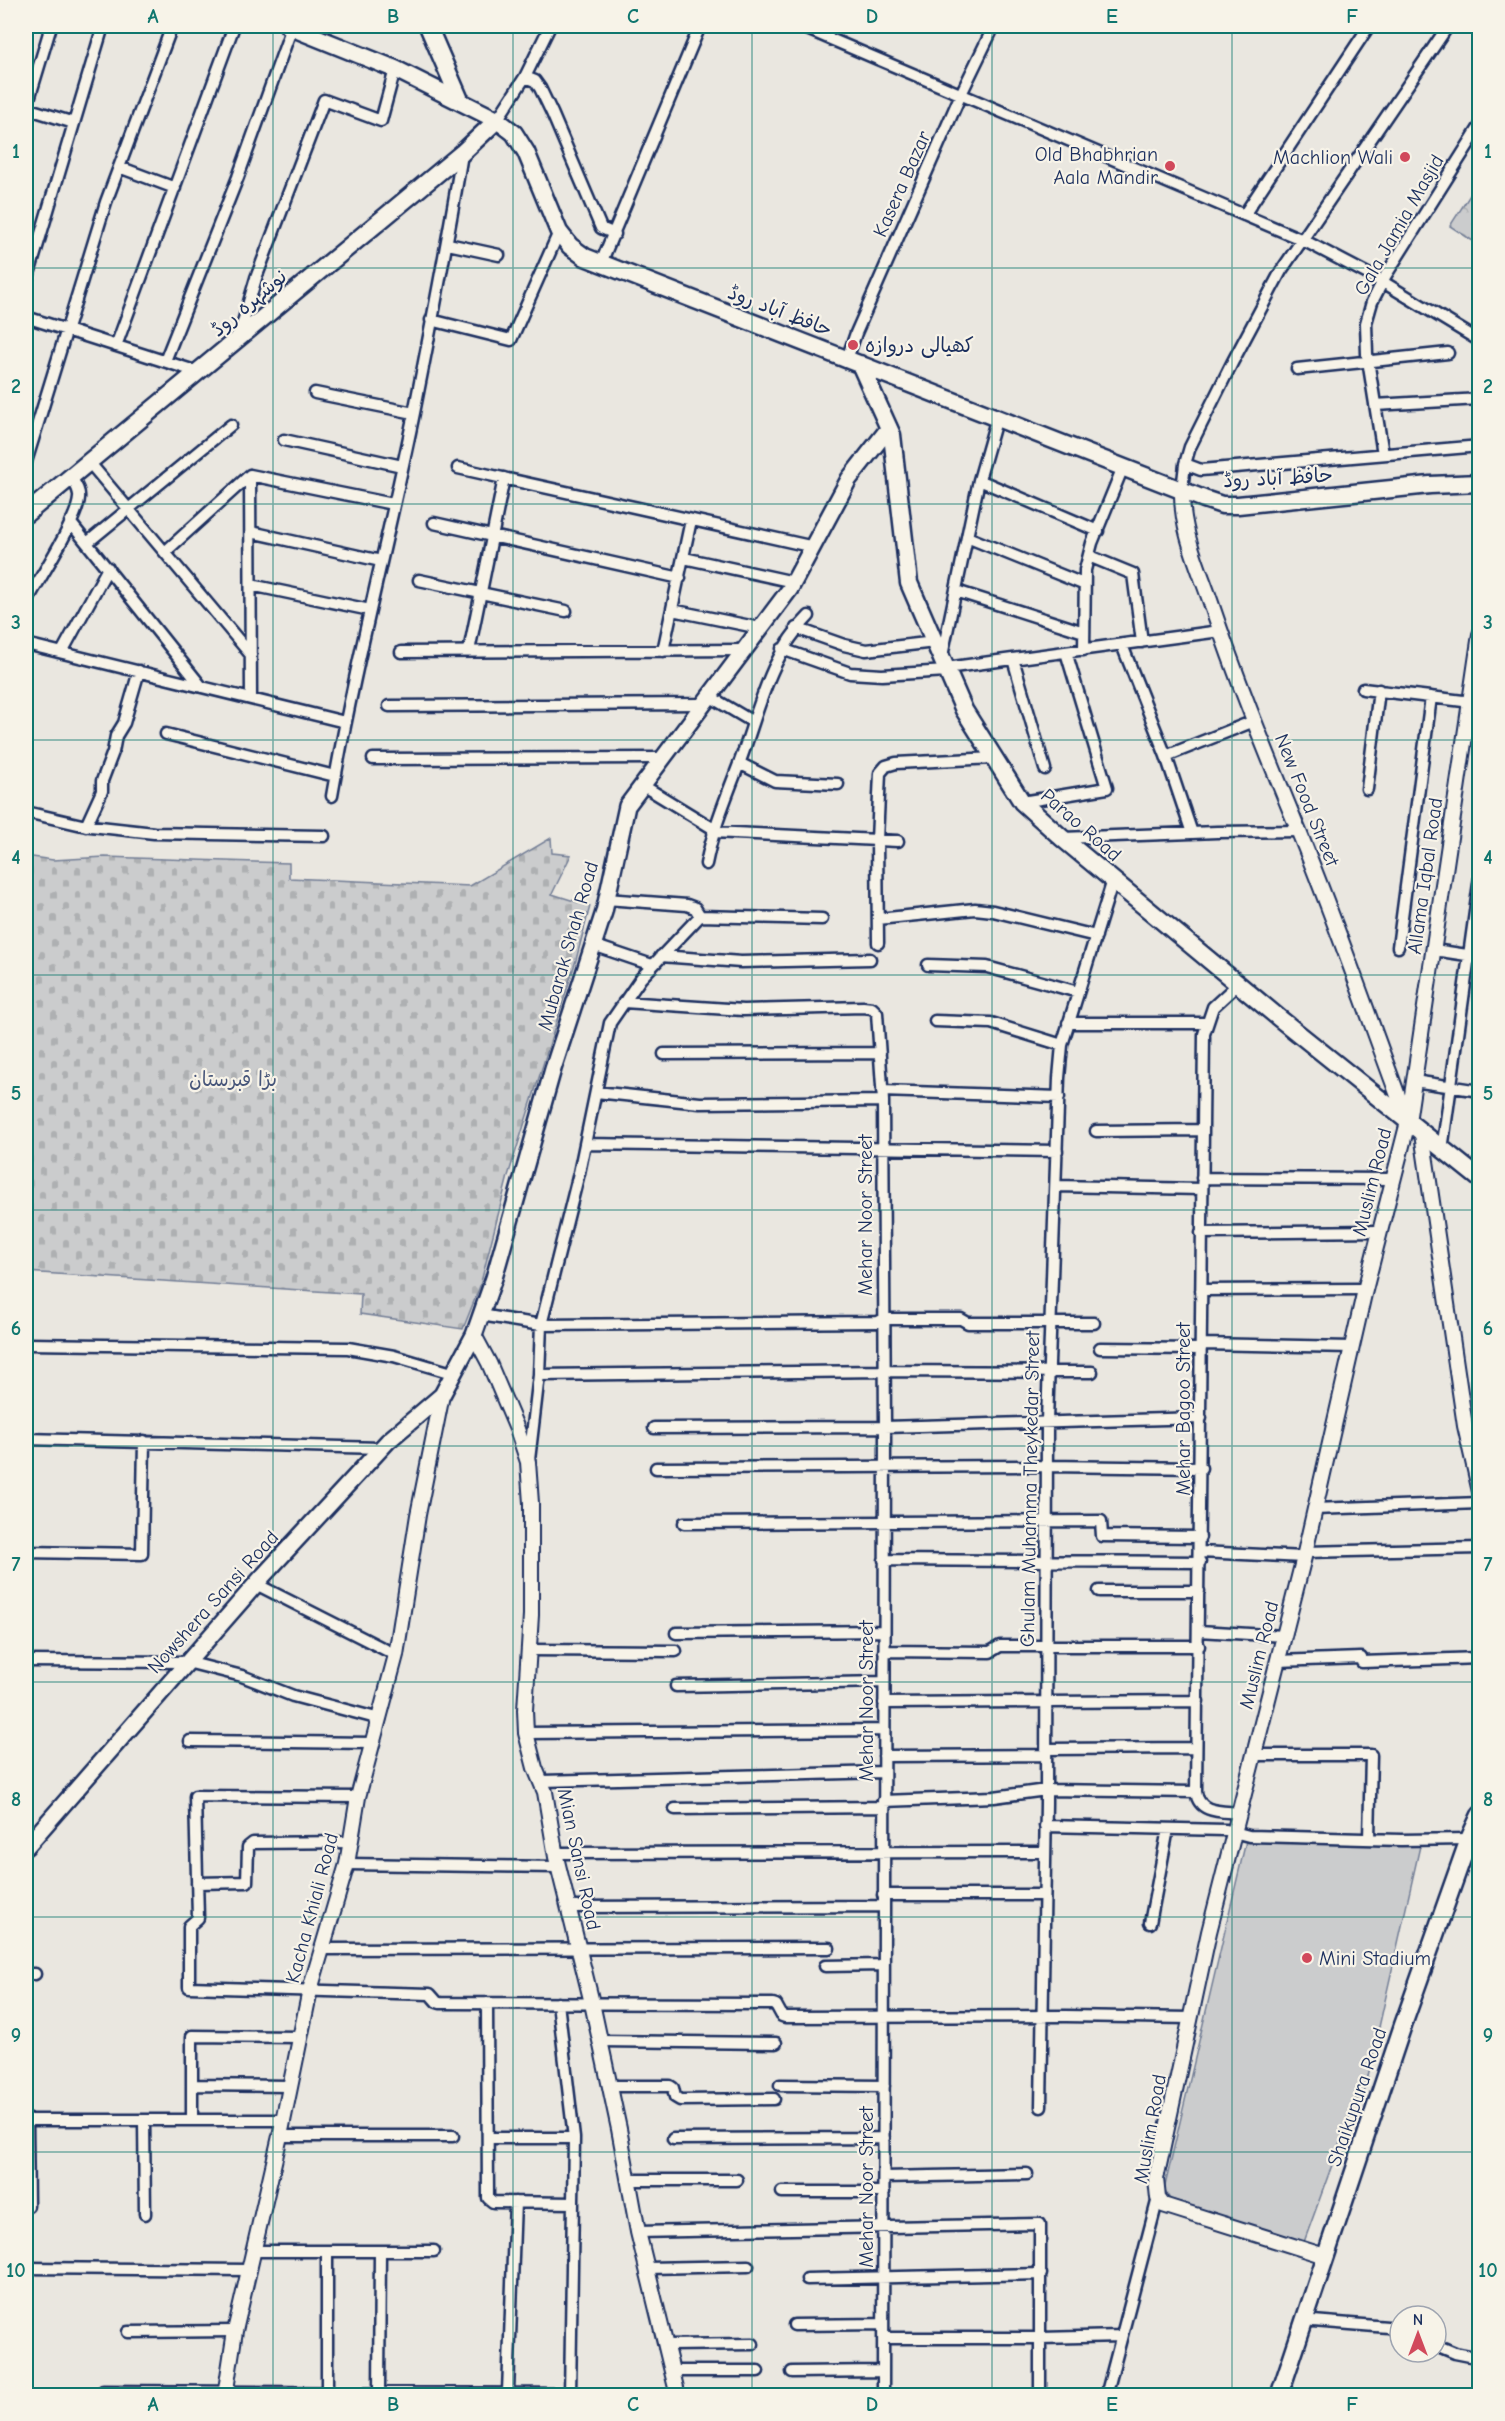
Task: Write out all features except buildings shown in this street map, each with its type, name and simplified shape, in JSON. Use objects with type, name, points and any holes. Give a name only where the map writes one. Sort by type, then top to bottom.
[{"type":"main road","name":"حافظ آباد روڈ","points":[[290,26],[395,69],[497,120],[514,134],[526,152],[559,232],[570,246],[585,257],[1182,490],[1222,505],[1238,505],[1430,485],[1479,483]]},
{"type":"main road","points":[[428,26],[460,100]]},
{"type":"main road","name":"نوشہرہ روڈ","points":[[26,514],[462,153],[497,120]]},
{"type":"main road","name":"Parao Road","points":[[853,361],[892,435],[909,583],[964,710],[1022,802],[1238,984],[1479,1179]]},
{"type":"main road","name":"Mubarak Shah Road","points":[[442,1395],[474,1335],[494,1278],[553,1069],[606,899],[627,806],[795,582],[849,479],[889,428]]},
{"type":"main road","name":"Nowshera Sansi Road","points":[[26,1847],[256,1584],[381,1448],[442,1395]]},
{"type":"main road","name":"Shaikupura Road","points":[[1288,2396],[1415,2017],[1474,1837],[1479,1815]]},
{"type":"main road","name":"Shaikupura Road","points":[[1279,2396],[1325,2256],[1474,1837]]},
{"type":"street","points":[[51,26],[26,108],[74,123]]},
{"type":"street","points":[[26,284],[103,26]]},
{"type":"street","points":[[26,462],[119,167],[172,26]]},
{"type":"street","points":[[116,346],[234,26]]},
{"type":"street","points":[[165,361],[238,177],[290,26]]},
{"type":"street","points":[[497,120],[525,77],[550,26]]},
{"type":"street","points":[[601,262],[615,234],[700,26]]},
{"type":"street","points":[[800,26],[1302,240],[1383,282],[1479,341]]},
{"type":"street","name":"Kasera Bazar","points":[[853,361],[856,333],[961,94],[994,26]]},
{"type":"street","points":[[1244,214],[1369,26]]},
{"type":"street","points":[[1182,490],[1185,464],[1190,447],[1281,271],[1379,123],[1448,26]]},
{"type":"street","points":[[238,339],[256,278],[324,100],[381,121],[395,69]]},
{"type":"street","points":[[525,77],[535,81],[548,104],[602,228],[615,234]]},
{"type":"street","name":"Gala Jamia Masjid","points":[[1383,454],[1368,361],[1366,323],[1372,302],[1479,126]]},
{"type":"street","points":[[332,796],[345,722],[414,413],[448,244],[462,153]]},
{"type":"street","points":[[119,167],[175,188]]},
{"type":"street","points":[[431,320],[511,340],[559,232]]},
{"type":"street","points":[[448,244],[499,255]]},
{"type":"street","points":[[26,317],[198,372]]},
{"type":"street","points":[[1298,369],[1448,353]]},
{"type":"street","points":[[315,393],[414,413]]},
{"type":"street","points":[[1375,405],[1479,399]]},
{"type":"street","points":[[942,660],[979,480],[997,417]]},
{"type":"street","points":[[87,543],[231,425]]},
{"type":"street","points":[[284,440],[402,466]]},
{"type":"street","points":[[1185,464],[1201,470],[1479,446]]},
{"type":"street","points":[[89,462],[250,655]]},
{"type":"street","points":[[1084,650],[1083,584],[1089,556],[1123,467]]},
{"type":"street","points":[[458,468],[814,547]]},
{"type":"street","points":[[250,475],[393,504]]},
{"type":"street","points":[[165,552],[250,475]]},
{"type":"street","points":[[250,475],[250,699]]},
{"type":"street","points":[[26,603],[79,501],[79,491],[71,477]]},
{"type":"street","points":[[469,651],[504,478]]},
{"type":"street","points":[[979,480],[1098,531]]},
{"type":"street","name":"New Food Street","points":[[1182,490],[1182,512],[1186,537],[1408,1122]]},
{"type":"street","points":[[663,651],[691,520]]},
{"type":"street","points":[[70,522],[201,686]]},
{"type":"street","points":[[434,523],[680,578]]},
{"type":"street","points":[[250,532],[381,561]]},
{"type":"street","points":[[967,537],[1083,584]]},
{"type":"street","points":[[1089,556],[1133,574],[1142,642]]},
{"type":"street","points":[[684,558],[795,582]]},
{"type":"street","points":[[62,652],[108,568]]},
{"type":"street","points":[[419,580],[566,611]]},
{"type":"street","points":[[250,585],[370,610]]},
{"type":"street","points":[[956,591],[1084,632]]},
{"type":"street","points":[[672,610],[760,628]]},
{"type":"street","points":[[706,864],[713,830],[782,649],[796,628],[809,616]]},
{"type":"street","points":[[796,628],[844,645],[866,650],[942,660],[1013,659],[1220,631]]},
{"type":"street","name":"Allama Iqbal Road","points":[[1408,1122],[1475,702],[1479,634]]},
{"type":"street","points":[[26,644],[345,722]]},
{"type":"street","points":[[1122,645],[1166,756],[1192,832]]},
{"type":"street","points":[[782,649],[850,673],[882,675],[942,660]]},
{"type":"street","points":[[401,652],[744,650]]},
{"type":"street","points":[[1022,802],[1107,788],[1066,652]]},
{"type":"street","points":[[1013,659],[1045,769]]},
{"type":"street","points":[[86,826],[102,791],[102,781],[113,753],[116,736],[124,723],[139,671]]},
{"type":"street","points":[[1363,688],[1475,702]]},
{"type":"street","points":[[1367,789],[1379,690]]},
{"type":"street","points":[[1398,947],[1431,697]]},
{"type":"street","points":[[389,706],[706,700],[753,722]]},
{"type":"street","points":[[1166,756],[1254,721]]},
{"type":"street","points":[[166,734],[335,777]]},
{"type":"street","points":[[373,759],[663,758]]},
{"type":"street","points":[[878,943],[877,840],[880,773],[886,766],[907,761],[994,758]]},
{"type":"street","points":[[739,763],[774,781],[838,784]]},
{"type":"street","points":[[642,785],[713,830],[898,841]]},
{"type":"street","points":[[26,813],[86,826],[154,833],[324,836]]},
{"type":"street","points":[[1062,838],[1192,832],[1299,831]]},
{"type":"street","points":[[1442,1150],[1450,1087],[1474,956],[1479,876]]},
{"type":"street","name":"Ghulam Muhamma Theykedar Street","points":[[1041,2107],[1046,1790],[1047,1421],[1062,1045],[1113,880]]},
{"type":"street","points":[[606,899],[687,905],[695,908],[700,916]]},
{"type":"street","points":[[878,920],[975,909],[993,911],[1096,936]]},
{"type":"street","points":[[528,1462],[539,1374],[541,1325],[585,1144],[610,1023],[640,978],[700,916],[822,919]]},
{"type":"street","points":[[593,945],[652,965]]},
{"type":"street","points":[[1434,950],[1474,956]]},
{"type":"street","points":[[661,956],[741,962],[870,959]]},
{"type":"street","points":[[928,965],[987,967],[1078,992]]},
{"type":"street","name":"Mehar Bagoo Street","points":[[1196,1792],[1204,1034],[1213,1007],[1238,984]]},
{"type":"street","name":"Mehar Noor Street","points":[[624,1002],[743,1010],[872,1008],[877,1013],[882,1096],[885,1427],[883,2396]]},
{"type":"street","points":[[934,1021],[991,1023],[1062,1045]]},
{"type":"street","points":[[1068,1023],[1208,1023]]},
{"type":"street","points":[[664,1054],[880,1053]]},
{"type":"street","points":[[1414,1082],[1479,1091]]},
{"type":"street","points":[[596,1092],[700,1103],[882,1096],[1059,1097]]},
{"type":"street","name":"Muslim Road","points":[[1106,2396],[1158,2198],[1156,2179],[1234,1831],[1304,1555],[1365,1289],[1408,1122]]},
{"type":"street","points":[[1096,1131],[1202,1130]]},
{"type":"street","points":[[1422,1134],[1465,1426],[1479,1492]]},
{"type":"street","points":[[585,1144],[1057,1151]]},
{"type":"street","points":[[1056,1186],[1393,1179]]},
{"type":"street","points":[[1201,1233],[1380,1231]]},
{"type":"street","points":[[1201,1290],[1365,1289]]},
{"type":"street","points":[[481,1315],[541,1325],[878,1323],[884,1319],[961,1319],[968,1323],[1094,1323]]},
{"type":"street","name":"Mian Sansi Road","points":[[474,1335],[489,1363],[517,1429],[528,1462],[531,1503],[526,1732],[535,1768],[542,1780],[558,1867],[610,2086],[638,2232],[678,2396]]},
{"type":"street","points":[[26,1344],[348,1348],[394,1356],[452,1373]]},
{"type":"street","points":[[1100,1348],[1352,1347]]},
{"type":"street","points":[[539,1374],[1092,1372]]},
{"type":"street","name":"Kacha Khiali Road","points":[[225,2394],[235,2331],[280,2136],[310,1990],[347,1864],[358,1797],[396,1656],[418,1515],[442,1395]]},
{"type":"street","points":[[654,1428],[885,1427],[1201,1418]]},
{"type":"street","points":[[26,1439],[381,1448]]},
{"type":"street","points":[[26,1552],[142,1554],[144,1441]]},
{"type":"street","points":[[657,1468],[1047,1466],[1201,1468]]},
{"type":"street","points":[[1314,1509],[1479,1503]]},
{"type":"street","points":[[684,1522],[1101,1521],[1102,1536],[1200,1537]]},
{"type":"street","points":[[885,1560],[1046,1562],[1479,1548]]},
{"type":"street","points":[[256,1584],[396,1656]]},
{"type":"street","points":[[1099,1591],[1199,1591]]},
{"type":"street","points":[[676,1633],[884,1631]]},
{"type":"street","points":[[1199,1631],[1284,1636]]},
{"type":"street","points":[[884,1652],[990,1652],[1000,1646],[1199,1646]]},
{"type":"street","points":[[528,1650],[676,1651]]},
{"type":"street","points":[[1276,1660],[1361,1658],[1362,1662],[1479,1658]]},
{"type":"street","points":[[26,1661],[187,1662],[242,1676],[276,1691],[380,1719]]},
{"type":"street","points":[[676,1686],[884,1682]]},
{"type":"street","points":[[884,1703],[1198,1701]]},
{"type":"street","points":[[526,1732],[884,1730]]},
{"type":"street","points":[[190,1741],[374,1743]]},
{"type":"street","points":[[884,1756],[1196,1748]]},
{"type":"street","points":[[1254,1755],[1371,1755],[1369,1839]]},
{"type":"street","points":[[542,1780],[884,1772]]},
{"type":"street","points":[[675,1809],[883,1804],[994,1797],[1046,1790],[1196,1792],[1197,1801],[1203,1807],[1240,1813]]},
{"type":"street","points":[[358,1797],[195,1796],[198,1918],[189,1926],[189,1987],[430,1994],[440,2003],[773,2004],[785,2017],[1191,2018]]},
{"type":"street","points":[[1045,1826],[1234,1831],[1249,1836],[1369,1839],[1474,1837]]},
{"type":"street","points":[[1150,1923],[1168,1829]]},
{"type":"street","points":[[197,1882],[247,1882],[248,1847],[253,1843],[350,1842]]},
{"type":"street","points":[[555,1852],[1045,1851]]},
{"type":"street","points":[[347,1864],[558,1867]]},
{"type":"street","points":[[568,1907],[1044,1895]]},
{"type":"street","points":[[321,1948],[829,1948]]},
{"type":"street","points":[[825,1966],[883,1965]]},
{"type":"street","points":[[487,2002],[488,2198],[493,2202],[573,2203]]},
{"type":"street","points":[[103,2391],[225,2394],[508,2392],[570,2395],[574,2138],[558,2002]]},
{"type":"street","points":[[192,2120],[192,2037],[300,2037]]},
{"type":"street","points":[[600,2040],[776,2043]]},
{"type":"street","points":[[192,2085],[289,2086]]},
{"type":"street","points":[[610,2086],[666,2085],[673,2088],[675,2097],[680,2100],[774,2099]]},
{"type":"street","points":[[780,2085],[884,2086]]},
{"type":"street","points":[[28,2206],[26,2120],[282,2120]]},
{"type":"street","points":[[144,2120],[145,2214]]},
{"type":"street","points":[[280,2136],[453,2136]]},
{"type":"street","points":[[488,2138],[574,2138]]},
{"type":"street","points":[[673,2139],[884,2138]]},
{"type":"street","points":[[884,2177],[1026,2174]]},
{"type":"street","points":[[629,2181],[737,2180]]},
{"type":"street","points":[[782,2192],[884,2192]]},
{"type":"street","name":"Muslim Road","points":[[1158,2198],[1163,2205],[1325,2256]]},
{"type":"street","points":[[508,2392],[515,2202]]},
{"type":"street","points":[[638,2232],[1040,2224],[1040,2396]]},
{"type":"street","points":[[252,2251],[434,2251]]},
{"type":"street","points":[[327,2251],[327,2393]]},
{"type":"street","points":[[380,2392],[381,2251]]},
{"type":"street","points":[[647,2268],[748,2266]]},
{"type":"street","points":[[26,2268],[248,2270]]},
{"type":"street","points":[[807,2279],[1041,2274]]},
{"type":"street","points":[[1313,2321],[1388,2327]]},
{"type":"street","points":[[794,2325],[884,2324]]},
{"type":"street","points":[[128,2332],[235,2331]]},
{"type":"street","points":[[883,2338],[1120,2336]]},
{"type":"street","points":[[666,2345],[753,2344]]},
{"type":"street","points":[[1448,2350],[1479,2358]]},
{"type":"street","points":[[672,2371],[758,2371]]},
{"type":"street","points":[[792,2372],[883,2371]]},
{"type":"green space","points":[[1479,181],[1479,245],[1450,226]]},
{"type":"green space","name":"بڑا قبرستان","points":[[551,838],[552,853],[571,855],[552,894],[590,906],[576,960],[508,1176],[480,1286],[463,1329],[360,1314],[361,1294],[26,1272],[26,856],[53,860],[105,857],[289,863],[289,878],[470,886]]},
{"type":"green space","points":[[1246,1841],[1420,1846],[1363,2098],[1356,2099],[1304,2242],[1170,2199],[1164,2190]]},
{"type":"place","name":"Machlion Wali","points":[[1405,157]]},
{"type":"place","name":"Old Bhabhrian Aala Mandir","points":[[1170,166]]},
{"type":"place","name":"کھیالی دروازہ","points":[[853,345]]},
{"type":"place","name":"Mini Stadium","points":[[1307,1958]]}]
